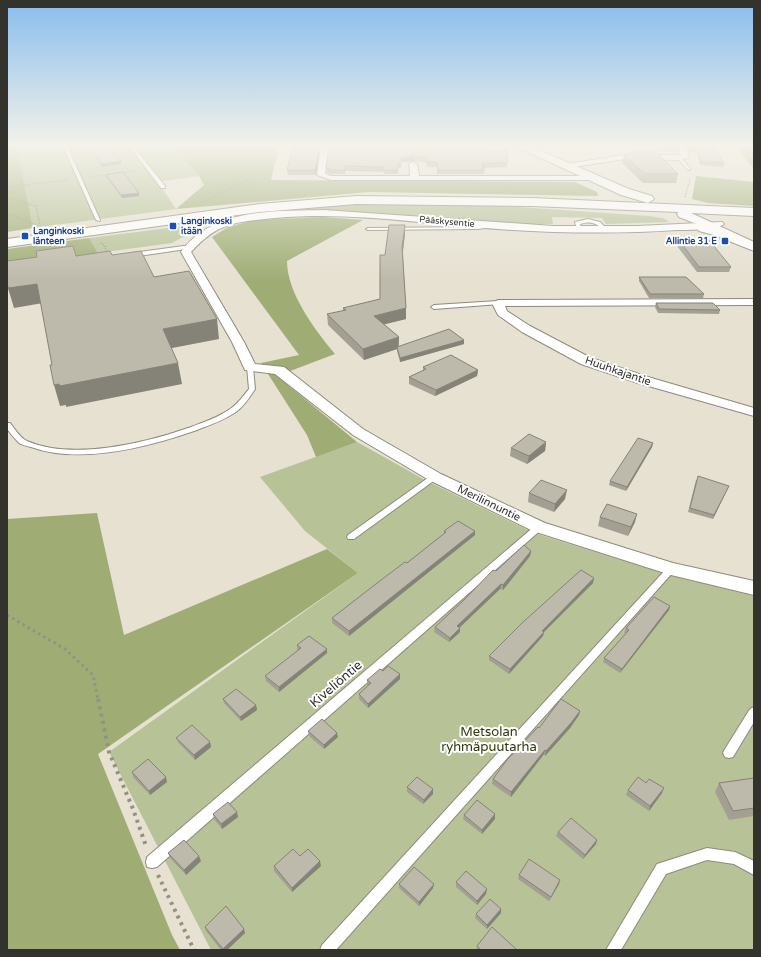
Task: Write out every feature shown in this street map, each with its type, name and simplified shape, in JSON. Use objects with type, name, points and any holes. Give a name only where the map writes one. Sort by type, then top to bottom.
[{"type":"street","points":[[623,191],[632,198],[711,227],[754,247]]},
{"type":"street","points":[[596,204],[612,201],[626,192]]},
{"type":"street","points":[[7,243],[296,204],[384,199],[596,204],[661,208],[681,206],[754,217]]},
{"type":"street","points":[[496,201],[754,212]]},
{"type":"street","points":[[681,206],[711,227]]},
{"type":"street","name":"Pääskysentie","points":[[188,249],[205,233],[217,226],[233,221],[280,214],[338,213],[490,226],[579,228],[711,227]]},
{"type":"street","points":[[711,227],[722,219],[740,216]]},
{"type":"street","points":[[188,249],[250,367]]},
{"type":"street","points":[[498,303],[754,302]]},
{"type":"street","name":"Huuhkajantie","points":[[498,303],[502,313],[526,330],[586,361],[643,380],[754,412]]},
{"type":"street","name":"Merilinnuntie","points":[[250,367],[279,370],[358,432],[435,477],[539,528],[671,569],[754,588]]},
{"type":"lane","points":[[85,191],[98,220]]},
{"type":"lane","points":[[368,229],[478,228],[490,226]]},
{"type":"lane","points":[[108,258],[188,249]]},
{"type":"lane","points":[[434,307],[498,303]]},
{"type":"lane","points":[[7,425],[11,434],[18,440],[44,450],[62,452],[99,451],[173,436],[205,426],[231,412],[252,389],[250,367]]},
{"type":"lane","points":[[351,537],[435,477]]},
{"type":"lane","name":"Kiveliöntie","points":[[152,862],[539,528]]},
{"type":"lane","points":[[327,950],[671,569]]},
{"type":"lane","points":[[729,753],[754,712]]},
{"type":"lane","points":[[613,950],[662,869],[707,854],[735,858],[754,868]]},
{"type":"path","points":[[196,205],[226,191]]},
{"type":"path","points":[[681,206],[688,191]]},
{"type":"path","points":[[7,198],[36,206],[40,226],[7,213]]},
{"type":"path","points":[[97,240],[105,246],[108,258]]},
{"type":"path","points":[[7,615],[65,649],[93,675],[109,752],[133,809],[152,862],[194,950]]},
{"type":"green space","points":[[7,191],[26,191],[33,228],[7,232]]},
{"type":"green space","points":[[26,191],[164,191],[176,209],[33,228]]},
{"type":"green space","points":[[197,191],[594,191],[597,192],[598,196],[369,192],[176,209]]},
{"type":"green space","points":[[693,191],[754,191],[754,206],[708,203],[692,199]]},
{"type":"green space","points":[[389,204],[503,206],[649,216],[662,218],[670,222],[606,224],[602,218],[552,217],[553,224],[499,224],[326,210],[286,210],[339,205]]},
{"type":"green space","points":[[324,217],[363,220],[287,261],[288,273],[297,298],[319,334],[335,354],[277,376],[357,442],[316,457],[307,435],[261,363],[299,355],[212,237],[228,227],[254,220]]},
{"type":"green space","points":[[208,223],[172,243],[98,253],[89,238]]},
{"type":"green space","points":[[89,238],[98,253],[7,266],[7,249]]},
{"type":"green space","name":"Metsolan ryhmäpuutarha","points":[[357,442],[427,481],[534,533],[666,574],[754,596],[754,950],[211,950],[109,752],[358,573],[305,531],[260,477]]},
{"type":"green space","points":[[97,513],[124,635],[327,549],[358,573],[98,754],[172,935],[180,950],[7,950],[7,519]]},
{"type":"building","points":[[118,191],[137,191],[139,193],[121,195]]},
{"type":"building","points":[[389,225],[405,225],[402,247],[406,308],[374,316],[399,337],[363,349],[327,314],[346,310],[343,308],[380,299],[380,255],[385,255]]},
{"type":"building","points":[[679,240],[709,240],[731,267],[699,267]]},
{"type":"building","points":[[73,246],[76,256],[110,251],[112,255],[141,251],[154,277],[189,271],[217,319],[163,329],[178,363],[60,386],[59,384],[54,385],[50,365],[52,365],[37,284],[8,288],[7,261],[37,257],[36,251]]},
{"type":"building","points":[[639,277],[686,277],[704,294],[650,294]]},
{"type":"building","points":[[656,303],[713,303],[720,310],[659,309]]},
{"type":"building","points":[[449,329],[464,340],[400,358],[397,347]]},
{"type":"building","points":[[451,355],[478,370],[436,390],[409,377],[426,369],[423,367]]},
{"type":"building","points":[[529,434],[546,442],[529,456],[511,448]]},
{"type":"building","points":[[638,438],[653,443],[627,487],[610,481]]},
{"type":"building","points":[[698,476],[729,486],[714,515],[690,508]]},
{"type":"building","points":[[541,480],[567,490],[555,504],[529,493]]},
{"type":"building","points":[[607,504],[637,514],[631,527],[600,517]]},
{"type":"building","points":[[458,521],[475,531],[349,631],[332,618],[405,562],[407,563]]},
{"type":"building","points":[[524,545],[531,551],[503,585],[501,584],[457,626],[460,628],[450,638],[435,627],[493,570],[496,571]]},
{"type":"building","points":[[581,570],[594,578],[542,631],[544,632],[510,669],[489,656],[522,623]]},
{"type":"building","points":[[654,597],[670,606],[622,669],[604,658],[629,630],[626,628]]},
{"type":"building","points":[[309,636],[327,649],[279,687],[265,676],[301,648],[297,645]]},
{"type":"building","points":[[388,666],[400,674],[368,704],[359,694],[371,683],[367,680],[380,669],[383,671]]},
{"type":"building","points":[[236,689],[256,705],[240,717],[223,699]]},
{"type":"building","points":[[561,699],[580,711],[546,751],[545,750],[511,792],[493,779],[507,760],[538,727],[539,728]]},
{"type":"building","points":[[322,719],[337,733],[324,745],[308,731]]},
{"type":"building","points":[[192,725],[210,742],[194,755],[176,738]]},
{"type":"building","points":[[148,759],[166,777],[149,791],[132,772]]},
{"type":"building","points":[[417,777],[433,789],[424,800],[407,787]]},
{"type":"building","points":[[638,777],[646,783],[649,779],[664,788],[650,806],[628,790]]},
{"type":"building","points":[[754,778],[754,808],[733,811],[719,783]]},
{"type":"building","points":[[477,800],[495,814],[482,830],[464,815]]},
{"type":"building","points":[[228,802],[237,812],[221,824],[213,814]]},
{"type":"building","points":[[571,818],[597,840],[585,855],[558,832]]},
{"type":"building","points":[[184,840],[199,856],[184,870],[168,853]]},
{"type":"building","points":[[293,849],[300,856],[308,849],[320,861],[292,888],[274,866]]},
{"type":"building","points":[[529,859],[560,880],[551,897],[519,875]]},
{"type":"building","points":[[414,867],[434,884],[419,902],[399,884]]},
{"type":"building","points":[[466,871],[487,889],[477,901],[456,882]]},
{"type":"building","points":[[490,899],[501,909],[487,925],[476,914]]},
{"type":"building","points":[[226,906],[244,929],[223,949],[205,927]]},
{"type":"building","points":[[492,927],[517,950],[481,950],[477,946]]},
{"type":"place","name":"Langinkoski itään","points":[[173,226]]},
{"type":"place","name":"Langinkoski länteen","points":[[25,236]]},
{"type":"place","name":"Allintie 31 E","points":[[725,241]]}]
